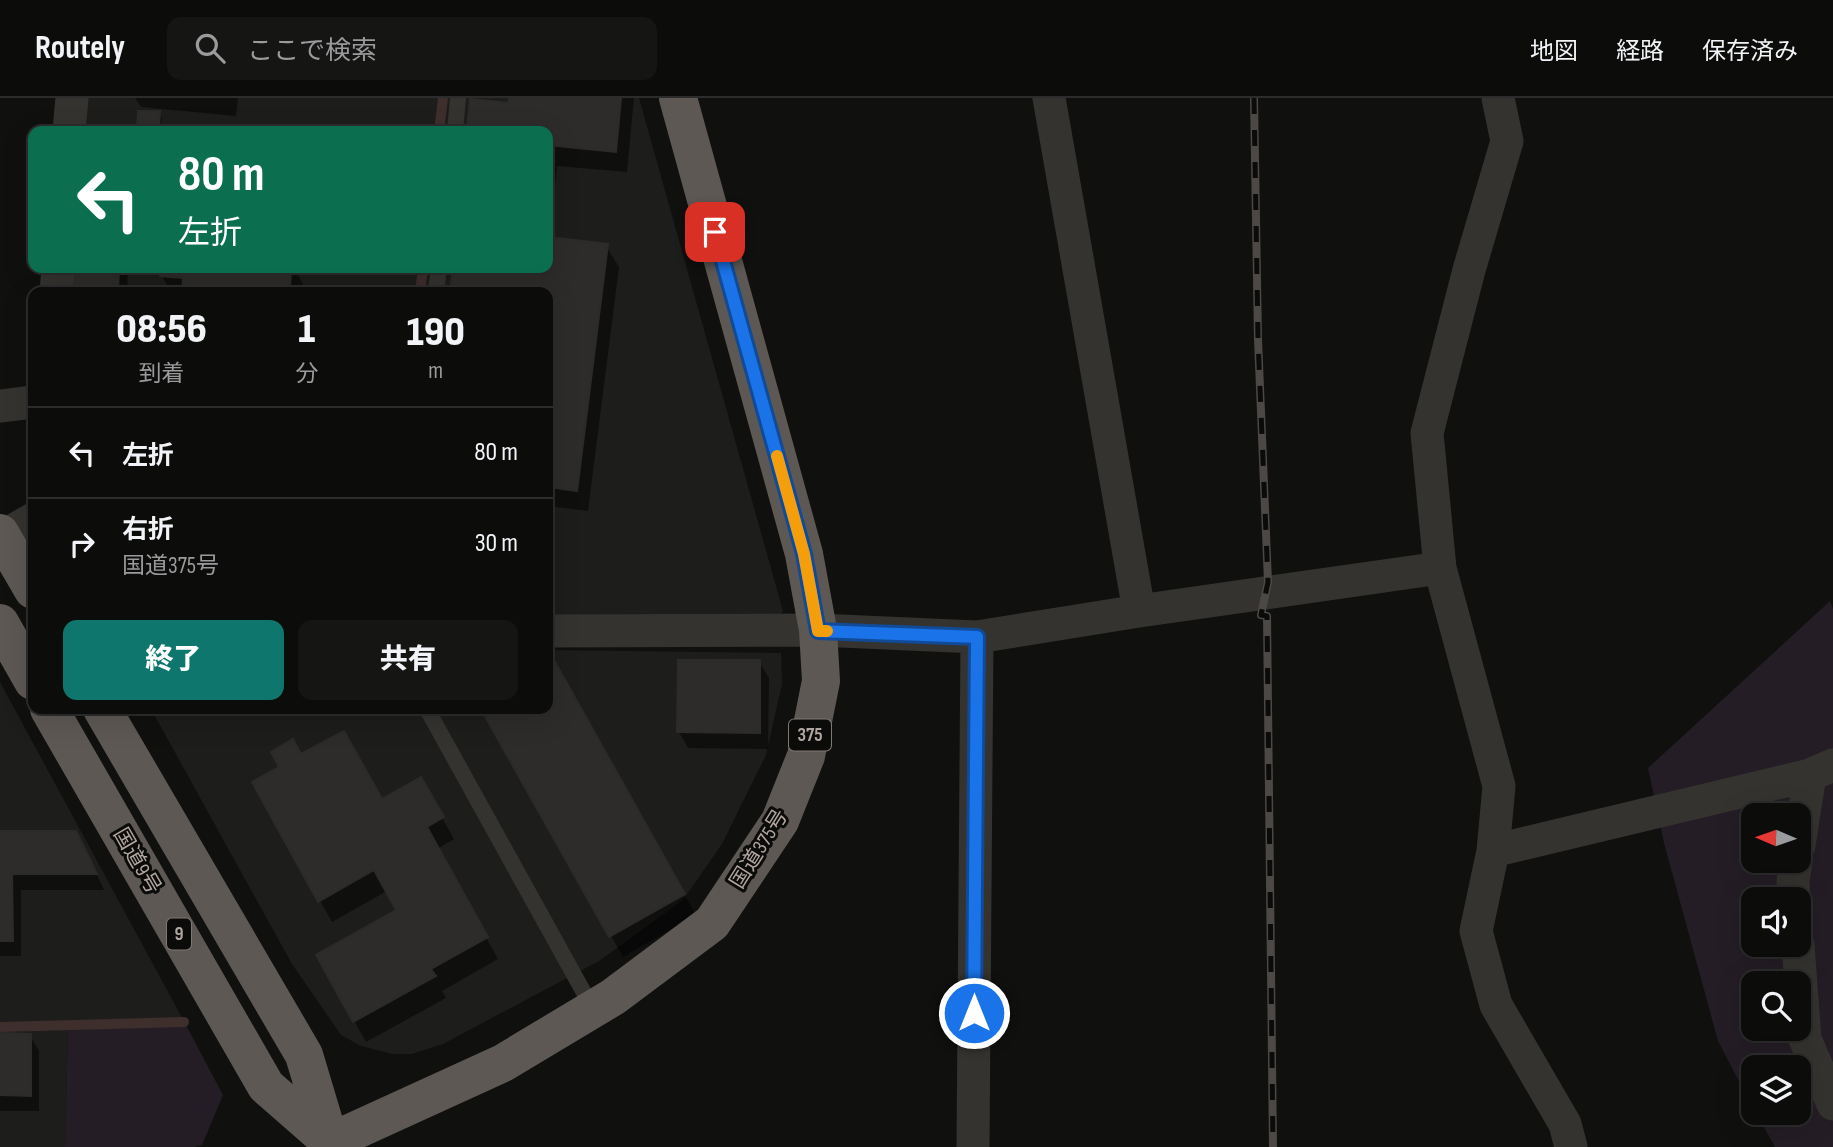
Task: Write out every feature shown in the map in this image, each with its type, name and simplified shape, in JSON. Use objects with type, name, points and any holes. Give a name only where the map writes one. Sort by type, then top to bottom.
[{"type":"highway","name":"国道375号","points":[[331,1144],[503,1063],[612,997],[712,923],[780,821],[806,757],[821,681],[818,631],[804,554],[678,98]]},
{"type":"highway","points":[[9,532],[28,578]]},
{"type":"highway","points":[[0,623],[28,672]]},
{"type":"highway","name":"国道9号","points":[[52,714],[266,1086],[331,1144]]},
{"type":"highway","name":"9","points":[[105,714],[304,1055],[331,1144]]},
{"type":"street","points":[[69,126],[72,98]]},
{"type":"street","points":[[1049,98],[1139,611]]},
{"type":"street","points":[[1498,98],[1507,141],[1469,270],[1427,433],[1440,568],[1499,786],[1493,851],[1476,931],[1496,1005],[1565,1124],[1571,1147]]},
{"type":"street","points":[[0,405],[28,402]]},
{"type":"street","points":[[553,631],[818,631],[977,637],[1440,568]]},
{"type":"street","points":[[973,1147],[977,637]]},
{"type":"street","points":[[1493,851],[1822,770]]},
{"type":"street","points":[[1811,806],[1822,770]]},
{"type":"street","points":[[1799,957],[1805,1039],[1833,1104]]},
{"type":"lane","points":[[455,126],[458,98]]},
{"type":"lane","points":[[430,714],[593,1009]]},
{"type":"shaded area","points":[[84,98],[454,98],[451,126],[81,126]]},
{"type":"shaded area","points":[[464,98],[639,98],[783,611],[778,618],[553,615],[553,287],[443,287],[444,273],[553,273],[553,126],[461,126]]},
{"type":"shaded area","points":[[66,273],[433,273],[432,287],[64,287]]},
{"type":"shaded area","points":[[1830,601],[1833,609],[1833,1147],[1775,1147],[1763,1125],[1811,1125],[1811,1055],[1741,1055],[1741,1085],[1718,1041],[1664,843],[1648,768]]},
{"type":"shaded area","points":[[553,650],[781,653],[782,684],[766,755],[722,844],[683,900],[599,961],[443,1044],[412,1054],[392,1054],[361,1046],[341,1035],[292,964],[154,714],[553,714]]},
{"type":"shaded area","points":[[0,682],[186,1025],[68,1030],[65,1147],[0,1147]]},
{"type":"shaded area","points":[[186,1025],[223,1095],[202,1145],[65,1147],[68,1030]]},
{"type":"building","points":[[509,98],[621,98],[616,152],[553,146],[553,126],[467,126],[470,99],[508,103]]},
{"type":"building","points":[[138,111],[160,111],[159,126],[137,126]]},
{"type":"building","points":[[553,238],[608,244],[577,491],[553,488],[553,287],[451,287],[452,273],[553,273]]},
{"type":"building","points":[[72,273],[119,273],[118,287],[70,287]]},
{"type":"building","points":[[160,273],[291,273],[290,287],[182,287],[183,278],[160,276]]},
{"type":"building","points":[[678,660],[760,660],[760,733],[677,732]]},
{"type":"building","points":[[555,662],[685,894],[609,937],[484,714],[553,714]]},
{"type":"building","points":[[344,731],[382,799],[421,777],[444,817],[427,827],[488,937],[431,969],[436,976],[353,1022],[316,955],[396,910],[374,870],[318,902],[252,782],[279,767],[271,752],[293,739],[301,754]]},
{"type":"building","points":[[0,831],[76,831],[97,874],[12,874],[13,941],[0,941]]},
{"type":"building","points":[[0,1033],[31,1034],[31,1096],[0,1095]]},
{"type":"waterway","points":[[440,126],[443,98]]},
{"type":"waterway","points":[[421,287],[422,273]]},
{"type":"waterway","points":[[0,1027],[184,1022]]},
{"type":"railway","points":[[1254,98],[1258,339],[1268,582],[1261,615],[1267,616],[1273,1147]]},
{"type":"slow traffic","points":[[777,456],[804,554],[818,631],[827,631]]},
{"type":"route","points":[[715,232],[804,554],[818,631],[977,637],[974,1013]]}]
